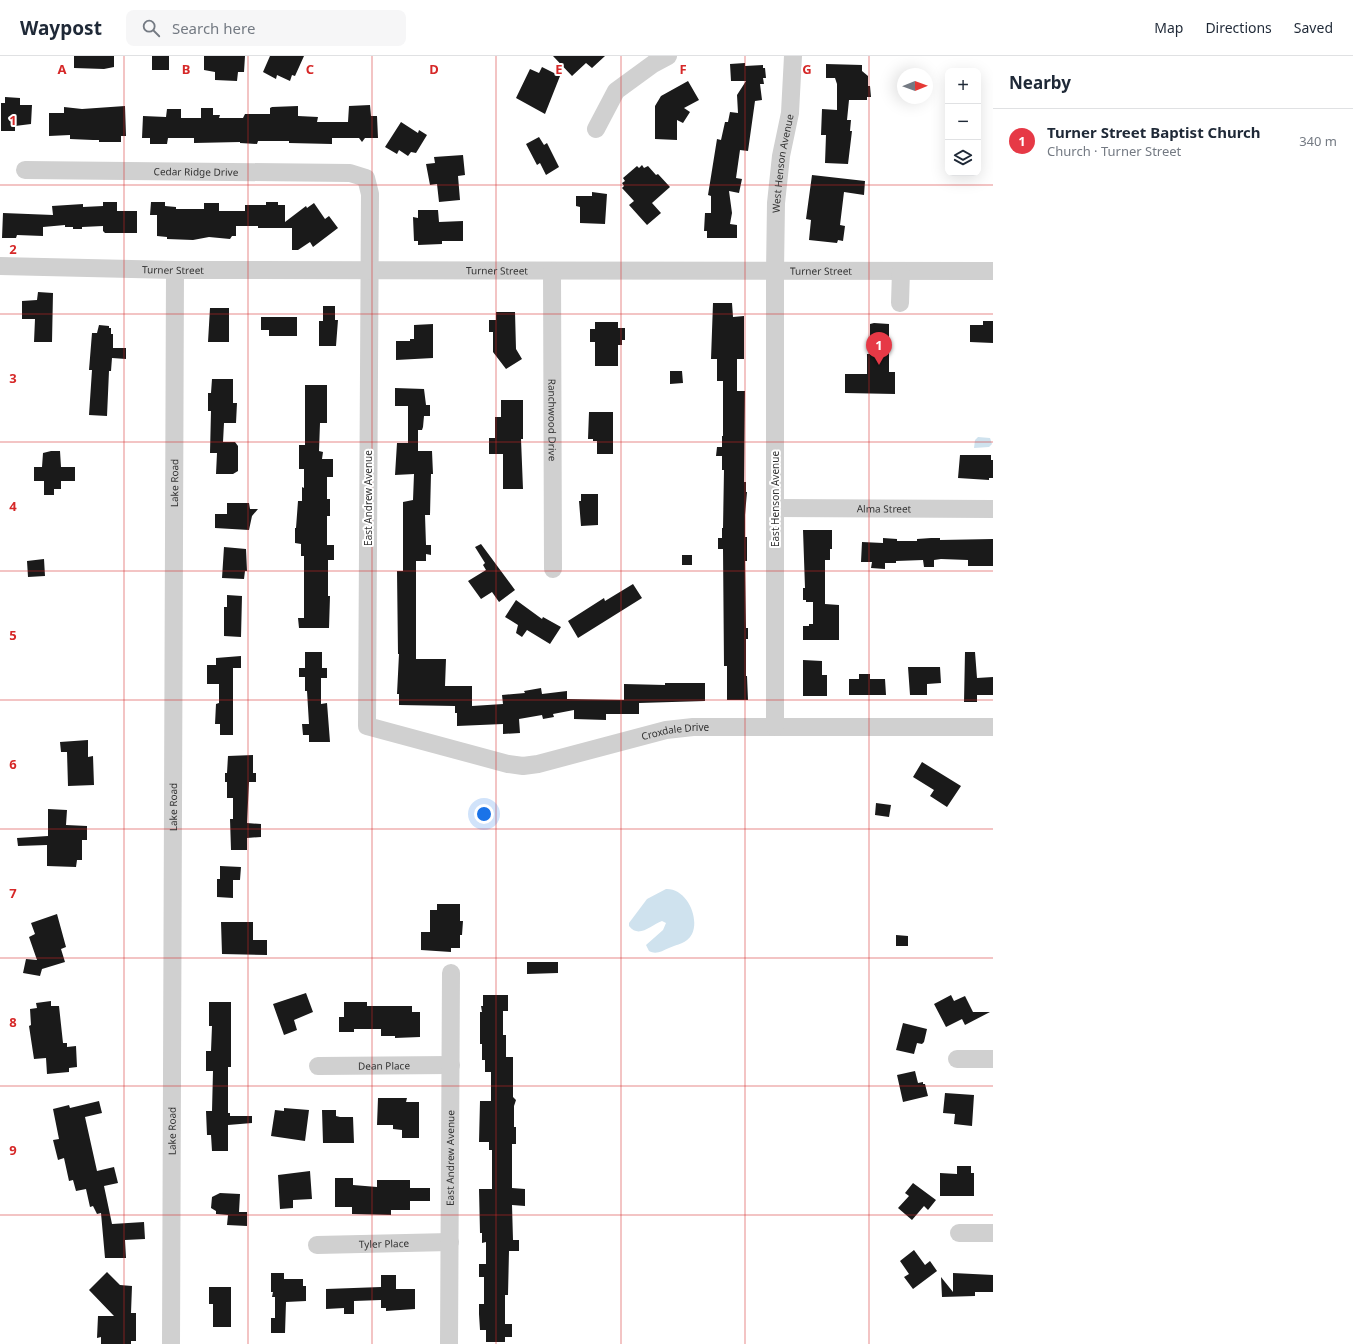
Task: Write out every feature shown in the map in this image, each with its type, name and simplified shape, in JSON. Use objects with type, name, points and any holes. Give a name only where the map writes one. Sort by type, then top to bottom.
[{"type":"street","points":[[596,129],[616,91],[653,64],[668,56]]},
{"type":"street","name":"West Henson Avenue","points":[[775,271],[776,203],[781,156],[790,113],[793,56]]},
{"type":"street","name":"Cedar Ridge Drive","points":[[25,170],[350,173],[366,178]]},
{"type":"street","name":"East Andrew Avenue","points":[[366,178],[370,194],[367,726]]},
{"type":"street","name":"Turner Street","points":[[0,266],[175,270],[369,271],[993,271]]},
{"type":"street","name":"Lake Road","points":[[171,1344],[175,270]]},
{"type":"street","name":"Ranchwood Drive","points":[[552,271],[554,569]]},
{"type":"street","name":"East Henson Avenue","points":[[775,271],[775,727]]},
{"type":"street","points":[[900,303],[901,271]]},
{"type":"street","name":"Alma Street","points":[[775,508],[993,508]]},
{"type":"street","name":"Croxdale Drive","points":[[367,726],[508,764],[523,766],[538,764],[666,730],[693,727],[993,727]]},
{"type":"street","name":"East Andrew Avenue","points":[[449,1344],[452,973]]},
{"type":"street","points":[[957,1060],[993,1059]]},
{"type":"street","name":"Dean Place","points":[[318,1066],[451,1064]]},
{"type":"street","points":[[959,1233],[993,1233]]},
{"type":"street","name":"Tyler Place","points":[[317,1245],[450,1242]]},
{"type":"water","points":[[978,437],[990,438],[992,444],[989,447],[974,448],[975,440]]},
{"type":"water","points":[[666,889],[680,893],[685,898],[693,912],[694,927],[692,934],[685,942],[654,953],[649,951],[646,945],[663,930],[666,923],[662,921],[645,930],[637,931],[633,930],[629,926],[629,923],[647,899]]},
{"type":"building","points":[[74,56],[114,56],[114,67],[104,69],[74,68]]},
{"type":"building","points":[[152,56],[169,56],[169,70],[152,70]]},
{"type":"building","points":[[204,56],[245,56],[244,72],[238,72],[237,81],[215,80],[215,72],[204,70]]},
{"type":"building","points":[[270,56],[304,56],[295,76],[292,75],[290,81],[277,75],[276,79],[263,72]]},
{"type":"building","points":[[553,56],[605,56],[592,68],[586,63],[572,76]]},
{"type":"building","points":[[745,63],[745,66],[763,65],[763,68],[765,68],[766,78],[763,78],[764,84],[760,84],[762,100],[755,101],[748,151],[740,150],[736,178],[742,179],[739,193],[729,191],[732,213],[730,224],[737,225],[737,238],[707,238],[707,231],[704,231],[705,213],[711,213],[711,196],[708,195],[717,139],[721,140],[725,122],[728,122],[730,112],[738,113],[737,95],[746,81],[731,81],[730,64]]},
{"type":"building","points":[[826,64],[862,65],[862,71],[868,76],[868,86],[870,86],[871,97],[867,97],[867,100],[849,100],[847,120],[851,120],[850,131],[852,131],[848,164],[825,163],[826,135],[821,135],[822,109],[837,110],[837,84],[835,78],[826,78]]},
{"type":"building","points":[[542,67],[560,76],[545,114],[516,98],[530,69],[539,73]]},
{"type":"building","points":[[688,81],[699,100],[684,108],[690,112],[683,123],[677,120],[677,140],[655,139],[655,106],[661,96]]},
{"type":"building","points":[[5,97],[20,98],[20,105],[32,105],[31,124],[15,126],[15,131],[1,131],[1,103],[5,103]]},
{"type":"building","points":[[370,105],[371,116],[377,116],[378,138],[365,138],[362,142],[359,138],[332,138],[332,144],[289,143],[289,141],[258,141],[257,144],[240,142],[194,143],[194,138],[168,138],[167,144],[150,144],[150,138],[142,138],[143,116],[166,117],[167,109],[181,109],[181,118],[201,118],[201,108],[213,108],[213,115],[220,115],[219,118],[243,118],[245,114],[270,114],[270,108],[272,107],[298,106],[298,116],[318,117],[317,122],[348,122],[349,106]]},
{"type":"building","points":[[125,106],[126,136],[121,136],[121,142],[99,142],[99,140],[70,139],[70,135],[49,136],[49,113],[64,113],[64,107],[82,109]]},
{"type":"building","points":[[401,122],[418,133],[419,130],[427,135],[416,153],[411,152],[408,156],[399,150],[397,154],[385,147]]},
{"type":"building","points":[[539,137],[544,145],[547,143],[559,167],[546,175],[540,163],[537,165],[526,144]]},
{"type":"building","points":[[463,155],[465,175],[458,176],[460,200],[439,202],[437,184],[430,185],[426,164],[435,163],[434,157]]},
{"type":"building","points":[[642,165],[644,168],[648,166],[670,187],[652,203],[661,213],[647,225],[629,205],[634,201],[622,188],[624,186],[622,183],[625,181],[623,178],[637,166],[639,168]]},
{"type":"building","points":[[812,175],[865,181],[864,195],[844,192],[840,225],[845,226],[843,241],[838,240],[837,243],[809,240],[811,220],[806,219]]},
{"type":"building","points":[[592,192],[607,194],[605,224],[580,223],[580,207],[576,206],[576,196],[592,196]]},
{"type":"building","points":[[103,202],[117,202],[117,211],[137,211],[137,233],[105,233],[103,231],[103,226],[73,229],[73,227],[65,227],[65,225],[43,227],[43,236],[17,235],[16,238],[2,238],[3,213],[53,215],[52,206],[83,204],[83,207],[103,206]]},
{"type":"building","points":[[151,202],[165,202],[165,206],[176,207],[176,209],[204,209],[204,203],[219,203],[219,211],[245,211],[245,205],[266,205],[266,202],[278,202],[278,205],[285,205],[285,222],[306,206],[307,208],[314,203],[325,219],[329,216],[338,228],[313,247],[310,242],[298,250],[292,250],[292,228],[258,228],[258,226],[236,226],[236,236],[232,236],[230,239],[209,237],[193,240],[167,239],[167,237],[157,236],[157,215],[150,215]]},
{"type":"building","points":[[418,210],[438,210],[439,222],[463,221],[463,241],[442,241],[442,244],[418,245],[418,241],[414,241],[413,217],[418,218]]},
{"type":"building","points":[[38,292],[53,293],[52,342],[34,342],[35,319],[22,319],[22,301],[37,300]]},
{"type":"building","points":[[713,303],[732,303],[733,317],[744,316],[744,359],[737,359],[737,391],[745,391],[744,482],[746,482],[747,492],[745,537],[747,537],[747,561],[745,561],[746,628],[748,628],[748,639],[746,639],[746,676],[748,700],[727,700],[727,666],[724,666],[723,549],[718,549],[718,538],[722,538],[723,528],[724,470],[722,470],[722,456],[716,456],[717,447],[722,447],[723,381],[717,381],[717,359],[711,359]]},
{"type":"building","points":[[323,306],[335,306],[335,320],[338,320],[336,346],[319,346],[319,321],[323,321]]},
{"type":"building","points":[[210,308],[229,308],[229,342],[208,342]]},
{"type":"building","points":[[496,312],[515,312],[516,349],[522,359],[506,369],[493,352],[493,332],[489,332],[489,320],[496,320]]},
{"type":"building","points":[[261,317],[297,317],[297,336],[269,336],[269,330],[261,330]]},
{"type":"building","points":[[983,321],[993,321],[993,343],[970,342],[970,325],[983,325]]},
{"type":"building","points":[[595,322],[618,322],[618,328],[625,328],[625,340],[622,340],[622,345],[618,345],[618,366],[595,366],[595,342],[590,342],[590,329],[595,329]]},
{"type":"building","points":[[433,324],[433,358],[396,360],[396,341],[410,341],[410,339],[414,339],[414,325]]},
{"type":"building","points":[[870,324],[889,324],[889,372],[895,372],[895,394],[845,393],[845,374],[867,374],[867,354],[870,354]]},
{"type":"building","points":[[99,325],[109,326],[109,328],[111,328],[111,334],[113,334],[113,348],[126,348],[126,359],[112,358],[111,371],[109,371],[107,416],[89,415],[92,370],[89,370],[92,333],[97,333]]},
{"type":"building","points":[[670,371],[682,371],[683,383],[670,384]]},
{"type":"building","points":[[212,379],[233,379],[233,403],[237,403],[236,423],[224,423],[223,442],[235,442],[238,446],[238,471],[233,474],[216,474],[217,453],[210,453],[211,411],[208,411],[208,393],[211,393]]},
{"type":"building","points":[[305,385],[327,385],[327,423],[320,423],[319,451],[323,452],[322,459],[333,459],[333,477],[327,477],[327,499],[330,499],[330,516],[327,516],[327,545],[334,545],[334,560],[328,560],[328,596],[330,596],[329,628],[299,628],[298,618],[304,618],[304,556],[301,556],[301,544],[295,543],[295,528],[298,501],[302,501],[302,487],[304,488],[304,469],[299,469],[299,445],[305,445]]},
{"type":"building","points":[[395,388],[424,389],[426,405],[430,405],[430,416],[424,416],[422,430],[418,430],[418,451],[432,451],[433,474],[431,474],[430,515],[425,515],[426,545],[431,545],[431,555],[426,554],[426,561],[416,561],[416,659],[446,659],[445,686],[472,686],[472,706],[503,704],[502,695],[525,693],[524,691],[541,688],[542,694],[567,691],[567,699],[624,700],[624,684],[665,685],[665,683],[705,683],[705,701],[639,703],[639,714],[606,714],[606,720],[574,719],[574,710],[553,714],[554,717],[543,719],[542,715],[519,719],[520,733],[503,734],[503,724],[457,726],[457,713],[455,713],[455,706],[399,705],[399,694],[397,694],[399,654],[397,571],[403,571],[403,502],[413,500],[414,474],[395,475],[397,443],[408,443],[408,406],[395,406]]},
{"type":"building","points":[[501,400],[523,400],[523,439],[521,439],[523,489],[503,489],[503,454],[489,454],[489,438],[495,438],[495,417],[501,417]]},
{"type":"building","points":[[589,412],[613,412],[613,454],[597,454],[597,441],[588,439]]},
{"type":"building","points":[[60,451],[61,467],[75,467],[75,481],[61,481],[61,489],[54,489],[54,495],[44,495],[44,481],[34,481],[34,467],[42,467],[43,453]]},
{"type":"building","points":[[960,455],[991,455],[991,460],[993,460],[993,478],[989,478],[989,480],[958,478]]},
{"type":"building","points":[[581,494],[598,494],[598,525],[581,526],[579,501],[581,501]]},
{"type":"building","points":[[227,503],[249,503],[250,509],[258,509],[252,516],[249,530],[215,528],[215,514],[227,514]]},
{"type":"building","points":[[803,530],[832,530],[832,549],[830,549],[830,560],[825,560],[825,604],[839,605],[839,640],[803,640],[803,626],[813,624],[813,602],[806,602],[806,600],[803,600],[803,588],[805,588]]},
{"type":"building","points":[[883,538],[897,539],[897,541],[917,541],[917,539],[931,538],[940,538],[940,540],[993,539],[993,566],[968,566],[968,560],[941,559],[934,560],[934,567],[924,567],[923,560],[896,561],[896,563],[885,563],[885,569],[871,568],[872,562],[861,562],[862,542],[883,543]]},
{"type":"building","points":[[481,544],[515,590],[499,602],[492,592],[481,599],[468,581],[486,570],[483,565],[485,563],[475,547]]},
{"type":"building","points":[[224,547],[246,549],[247,571],[245,571],[244,579],[222,578]]},
{"type":"building","points":[[682,555],[692,555],[692,565],[682,565]]},
{"type":"building","points":[[44,559],[45,576],[28,577],[27,561]]},
{"type":"building","points":[[633,584],[642,598],[578,638],[568,621],[604,598],[605,601]]},
{"type":"building","points":[[227,595],[242,596],[241,637],[224,636],[224,607],[227,607]]},
{"type":"building","points":[[516,600],[542,619],[543,617],[561,627],[550,644],[527,630],[522,637],[516,633],[518,625],[505,617]]},
{"type":"building","points":[[305,652],[322,652],[322,668],[327,668],[327,678],[321,678],[321,704],[327,703],[330,742],[309,742],[309,735],[303,735],[302,724],[309,724],[305,677],[299,677],[299,668],[305,668]]},
{"type":"building","points":[[965,652],[975,652],[977,678],[993,677],[993,695],[977,695],[977,702],[964,702]]},
{"type":"building","points":[[241,656],[241,668],[233,668],[233,735],[220,735],[220,724],[215,724],[216,704],[219,703],[219,684],[207,684],[207,665],[216,665],[216,658]]},
{"type":"building","points":[[803,660],[822,661],[822,675],[827,675],[827,696],[803,696]]},
{"type":"building","points":[[908,667],[940,667],[941,683],[927,684],[927,695],[910,695]]},
{"type":"building","points":[[859,674],[870,674],[870,679],[885,679],[886,695],[849,695],[849,679],[859,679]]},
{"type":"building","points":[[88,740],[88,757],[93,756],[94,785],[68,786],[67,752],[61,752],[60,742]]},
{"type":"building","points":[[253,755],[253,773],[256,773],[256,782],[249,782],[247,823],[261,824],[261,837],[247,838],[247,850],[231,850],[230,819],[233,819],[233,798],[227,798],[227,782],[225,782],[228,756]]},
{"type":"building","points":[[922,762],[961,786],[947,807],[930,796],[934,790],[913,777]]},
{"type":"building","points":[[876,803],[891,805],[889,817],[875,815]]},
{"type":"building","points":[[48,809],[67,810],[66,825],[87,826],[87,840],[82,840],[82,860],[77,860],[76,867],[47,866],[47,845],[18,846],[17,838],[48,836]]},
{"type":"building","points":[[220,866],[241,867],[240,880],[233,880],[233,898],[217,897],[217,879],[220,879]]},
{"type":"building","points":[[437,904],[460,904],[460,921],[463,921],[462,935],[460,935],[460,948],[451,948],[451,952],[421,950],[421,932],[430,932],[430,910],[437,910]]},
{"type":"building","points":[[57,914],[66,947],[61,949],[65,962],[42,969],[40,976],[23,973],[26,959],[37,960],[29,937],[35,934],[31,923]]},
{"type":"building","points":[[221,922],[253,922],[253,940],[267,940],[267,955],[222,954]]},
{"type":"building","points":[[896,935],[908,936],[908,946],[896,946]]},
{"type":"building","points":[[527,962],[558,962],[558,973],[527,974]]},
{"type":"building","points":[[306,993],[313,1012],[294,1020],[297,1030],[284,1035],[273,1004]]},
{"type":"building","points":[[483,995],[508,995],[508,1011],[503,1011],[503,1035],[506,1035],[506,1057],[513,1057],[513,1097],[516,1100],[514,1106],[514,1127],[516,1127],[516,1144],[512,1144],[512,1188],[525,1189],[525,1206],[512,1205],[513,1240],[519,1240],[519,1251],[509,1251],[508,1295],[505,1295],[505,1324],[512,1324],[512,1337],[505,1337],[505,1342],[486,1342],[486,1330],[480,1330],[479,1304],[484,1304],[484,1277],[479,1277],[479,1264],[486,1264],[486,1242],[482,1243],[482,1233],[480,1233],[479,1189],[492,1189],[492,1150],[489,1150],[489,1142],[479,1142],[480,1101],[491,1101],[491,1072],[485,1072],[485,1060],[482,1060],[482,1044],[480,1044],[480,1012],[482,1012],[481,1006],[483,1006]]},
{"type":"building","points":[[951,995],[954,1001],[965,996],[973,1012],[990,1012],[965,1025],[962,1019],[946,1027],[934,1004]]},
{"type":"building","points":[[51,1001],[51,1006],[59,1006],[63,1043],[67,1043],[67,1047],[76,1046],[77,1067],[69,1068],[69,1072],[47,1074],[46,1058],[34,1059],[29,1026],[31,1025],[30,1009],[37,1008],[36,1003]]},
{"type":"building","points":[[209,1002],[231,1002],[231,1067],[228,1067],[228,1113],[230,1113],[230,1116],[252,1116],[252,1123],[228,1125],[228,1151],[212,1151],[211,1135],[207,1135],[206,1111],[212,1111],[213,1071],[206,1071],[206,1051],[211,1051],[212,1026],[209,1026]]},
{"type":"building","points":[[344,1002],[367,1002],[367,1006],[412,1006],[412,1012],[420,1012],[420,1037],[395,1038],[395,1036],[381,1036],[381,1029],[354,1029],[354,1032],[339,1032],[339,1017],[344,1017]]},
{"type":"building","points":[[903,1023],[927,1029],[924,1042],[922,1044],[917,1043],[914,1054],[896,1050]]},
{"type":"building","points":[[915,1071],[918,1083],[923,1082],[923,1084],[925,1084],[928,1096],[903,1102],[897,1075]]},
{"type":"building","points":[[945,1093],[974,1095],[972,1126],[954,1124],[955,1114],[943,1113]]},
{"type":"building","points":[[378,1098],[407,1098],[406,1102],[419,1102],[419,1138],[402,1138],[402,1130],[393,1129],[393,1125],[377,1125]]},
{"type":"building","points":[[99,1101],[102,1113],[85,1117],[97,1171],[114,1167],[118,1183],[104,1186],[112,1224],[144,1222],[145,1239],[125,1240],[126,1258],[105,1258],[101,1213],[97,1214],[93,1206],[90,1207],[86,1189],[76,1191],[73,1180],[69,1181],[64,1158],[58,1160],[53,1140],[59,1139],[53,1109],[69,1105],[70,1108]]},
{"type":"building","points":[[284,1108],[309,1110],[305,1141],[271,1136],[275,1110],[284,1111]]},
{"type":"building","points":[[322,1110],[336,1110],[336,1116],[353,1117],[354,1143],[323,1143]]},
{"type":"building","points":[[957,1166],[971,1166],[971,1173],[974,1173],[974,1196],[940,1196],[940,1173],[957,1174]]},
{"type":"building","points":[[310,1171],[312,1199],[293,1200],[293,1208],[280,1209],[278,1175]]},
{"type":"building","points":[[335,1178],[353,1178],[353,1185],[377,1187],[377,1180],[410,1180],[410,1188],[430,1188],[430,1201],[410,1201],[410,1210],[391,1210],[391,1215],[352,1214],[352,1207],[335,1207]]},
{"type":"building","points":[[913,1183],[936,1200],[928,1210],[924,1206],[912,1220],[898,1208],[909,1196],[905,1193]]},
{"type":"building","points":[[220,1193],[240,1194],[239,1212],[247,1212],[247,1226],[227,1225],[228,1215],[216,1214],[216,1211],[211,1208],[212,1197]]},
{"type":"building","points":[[914,1250],[925,1265],[930,1261],[937,1271],[913,1289],[904,1277],[909,1274],[900,1261]]},
{"type":"building","points":[[107,1272],[120,1285],[132,1286],[131,1313],[136,1313],[136,1341],[131,1341],[131,1344],[101,1344],[101,1337],[97,1338],[98,1316],[114,1316],[89,1290]]},
{"type":"building","points":[[271,1273],[284,1273],[284,1279],[303,1279],[303,1286],[306,1286],[306,1301],[286,1302],[285,1333],[271,1333],[271,1318],[275,1318],[275,1297],[272,1297],[273,1292],[271,1292]]},
{"type":"building","points":[[953,1273],[993,1275],[993,1292],[975,1292],[975,1296],[942,1297],[941,1277],[953,1292]]},
{"type":"building","points":[[381,1275],[396,1275],[396,1289],[415,1289],[415,1309],[386,1311],[386,1308],[381,1308],[381,1300],[354,1301],[354,1314],[344,1314],[344,1308],[326,1309],[326,1289],[381,1287]]},
{"type":"building","points":[[209,1287],[231,1287],[231,1327],[213,1327],[213,1304],[209,1304]]},
{"type":"place","name":"Turner Street Baptist Church","points":[[879,365]]}]
